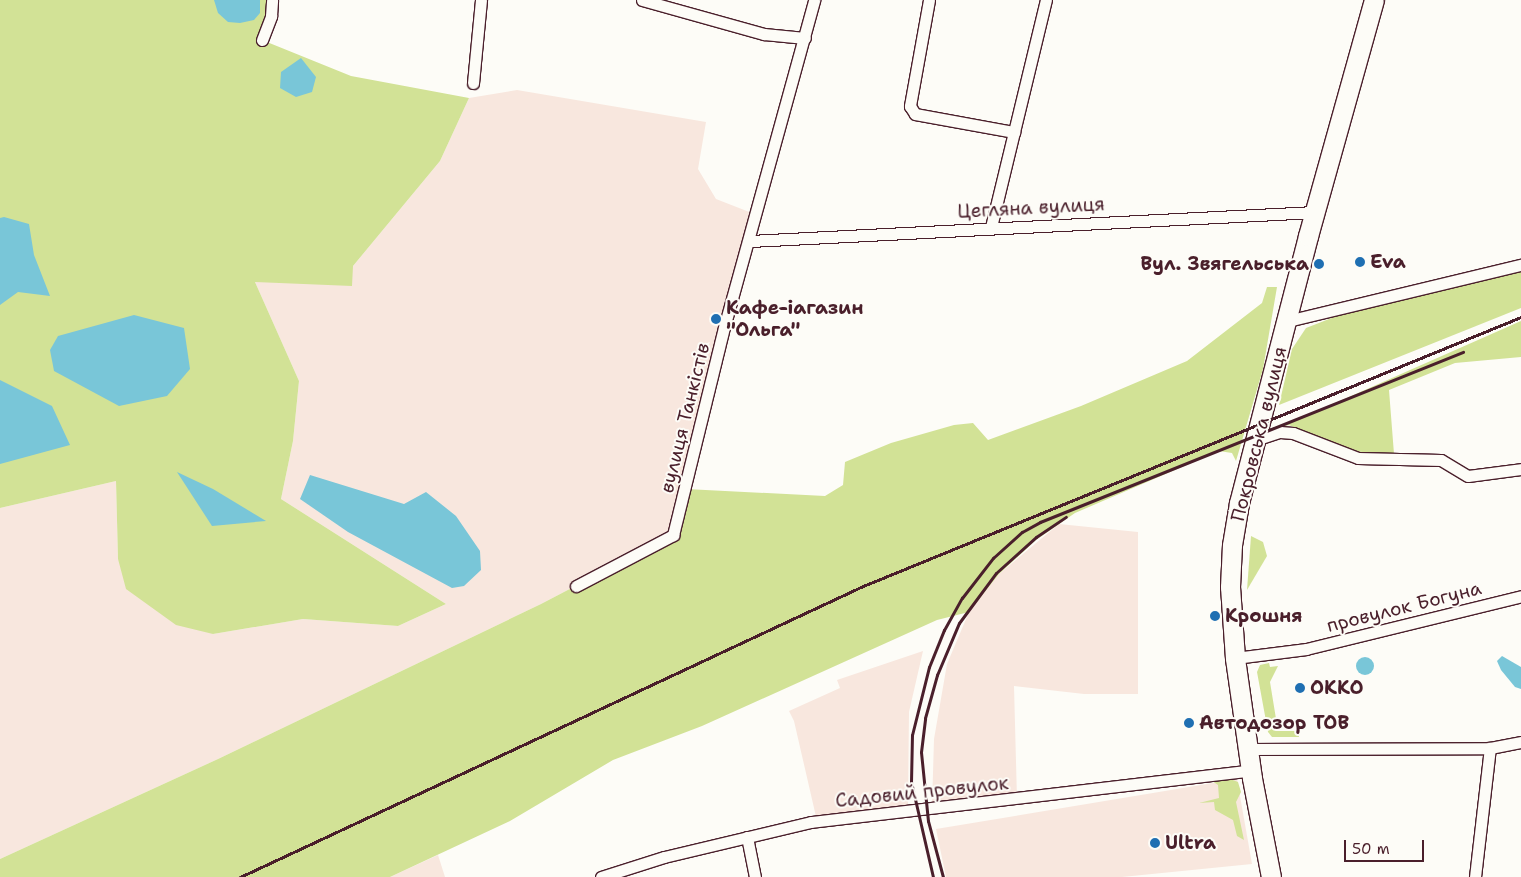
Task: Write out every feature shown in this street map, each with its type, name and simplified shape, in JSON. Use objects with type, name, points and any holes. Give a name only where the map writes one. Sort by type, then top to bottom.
[{"type":"highway","name":"Покровська вулиця","points":[[1271,877],[1251,770],[1235,658],[1230,587],[1232,545],[1239,503],[1258,439],[1315,212],[1374,0]]},
{"type":"street","points":[[262,40],[271,16],[272,0]]},
{"type":"street","points":[[473,83],[481,0]]},
{"type":"street","points":[[642,0],[764,34],[805,38]]},
{"type":"street","name":"вулиця Танкістів","points":[[576,586],[673,535],[725,324],[750,241],[814,0]]},
{"type":"street","points":[[929,0],[910,106],[915,114],[1014,132]]},
{"type":"street","points":[[991,227],[1046,0]]},
{"type":"street","name":"Цегляна вулиця","points":[[750,241],[991,227],[1315,212]]},
{"type":"street","points":[[1287,321],[1521,264]]},
{"type":"street","points":[[1258,439],[1280,432],[1293,433],[1358,458],[1441,460],[1468,476],[1521,469]]},
{"type":"street","name":"провулок Богуна","points":[[1235,658],[1306,649],[1521,596]]},
{"type":"street","points":[[1248,749],[1490,748],[1521,742]]},
{"type":"street","points":[[1475,877],[1490,748]]},
{"type":"street","name":"Садовий провулок","points":[[601,877],[664,857],[811,822],[901,809],[1017,799],[1251,770]]},
{"type":"street","points":[[747,837],[755,877]]},
{"type":"shaded area","points":[[517,90],[706,122],[698,169],[716,199],[757,215],[673,535],[541,604],[218,759],[0,859],[0,508],[116,481],[118,559],[213,634],[303,619],[398,626],[446,604],[281,499],[293,441],[299,381],[255,282],[353,266],[440,161],[469,98]]},
{"type":"shaded area","points":[[1059,524],[1138,532],[1138,694],[1084,694],[1014,686],[1017,799],[932,806],[934,739],[947,664],[969,612],[999,574]]},
{"type":"shaded area","points":[[923,651],[909,712],[908,808],[817,821],[794,721],[789,711],[840,688],[837,680]]},
{"type":"shaded area","points":[[1237,779],[1252,864],[1122,877],[946,877],[936,829]]},
{"type":"shaded area","points":[[438,855],[445,877],[390,877]]},
{"type":"green space","points":[[0,0],[272,0],[262,40],[351,76],[469,98],[440,161],[353,266],[352,286],[255,282],[299,381],[293,441],[281,499],[446,604],[398,626],[303,619],[213,634],[176,625],[126,589],[118,559],[116,481],[0,508]]},
{"type":"green space","points":[[1521,270],[1521,308],[1279,405],[1292,349],[1306,328],[1342,314]]},
{"type":"green space","points":[[1267,287],[1277,287],[1263,369],[1236,461],[1232,453],[1219,451],[1075,513],[1036,540],[999,574],[969,612],[937,620],[702,726],[613,760],[510,821],[390,877],[0,877],[0,859],[218,759],[541,604],[673,535],[686,489],[825,496],[843,485],[845,462],[891,443],[954,425],[973,423],[988,440],[1081,406],[1187,361],[1262,303]]},
{"type":"green space","points":[[1521,321],[1521,357],[1455,363],[1389,390],[1394,454],[1347,451],[1289,425],[1281,427]]},
{"type":"green space","points":[[1251,536],[1263,542],[1267,556],[1247,590]]},
{"type":"green space","points":[[1269,663],[1270,667],[1278,666],[1270,682],[1278,731],[1298,731],[1299,737],[1272,737],[1268,732],[1257,672],[1260,665]]},
{"type":"green space","points":[[1230,779],[1238,782],[1241,792],[1236,802],[1244,840],[1237,836],[1233,820],[1215,810],[1214,802],[1199,803],[1219,798],[1218,785],[1212,781]]},
{"type":"water","points":[[214,0],[260,0],[260,13],[254,20],[240,23],[228,22],[218,13]]},
{"type":"water","points":[[301,58],[316,77],[312,92],[296,97],[280,88],[281,72]]},
{"type":"water","points":[[4,217],[29,224],[34,255],[50,296],[18,292],[0,305],[0,218]]},
{"type":"water","points":[[134,315],[184,328],[190,369],[167,396],[119,406],[54,371],[50,350],[58,336]]},
{"type":"water","points":[[0,380],[52,406],[70,445],[0,464]]},
{"type":"water","points":[[177,472],[213,489],[266,521],[212,526]]},
{"type":"water","points":[[310,475],[404,504],[426,492],[456,516],[480,551],[481,570],[464,586],[452,588],[348,532],[300,499]]},
{"type":"water","points":[[1502,656],[1521,667],[1521,689],[1515,687],[1501,670],[1497,661]]},
{"type":"water","points":[[1361,657],[1369,657],[1374,662],[1372,673],[1361,675],[1356,670],[1356,662]]},
{"type":"railway","points":[[240,877],[863,586],[1521,317]]},
{"type":"railway","points":[[933,877],[911,782],[912,735],[929,667],[944,630],[962,598],[993,558],[1022,532],[1040,522],[1463,352]]},
{"type":"railway","points":[[943,877],[928,821],[921,752],[925,718],[937,675],[959,623],[996,573],[1036,537],[1066,517]]},
{"type":"place","name":"Eva","points":[[1360,262]]},
{"type":"place","name":"Вул. Звягельська","points":[[1319,264]]},
{"type":"place","name":"Кафе-іагазин \"Ольга\"","points":[[716,319]]},
{"type":"place","name":"Крошня","points":[[1215,616]]},
{"type":"place","name":"ОККО","points":[[1300,688]]},
{"type":"place","name":"Автодозор ТОВ","points":[[1189,723]]},
{"type":"place","name":"Ultra","points":[[1155,843]]}]
